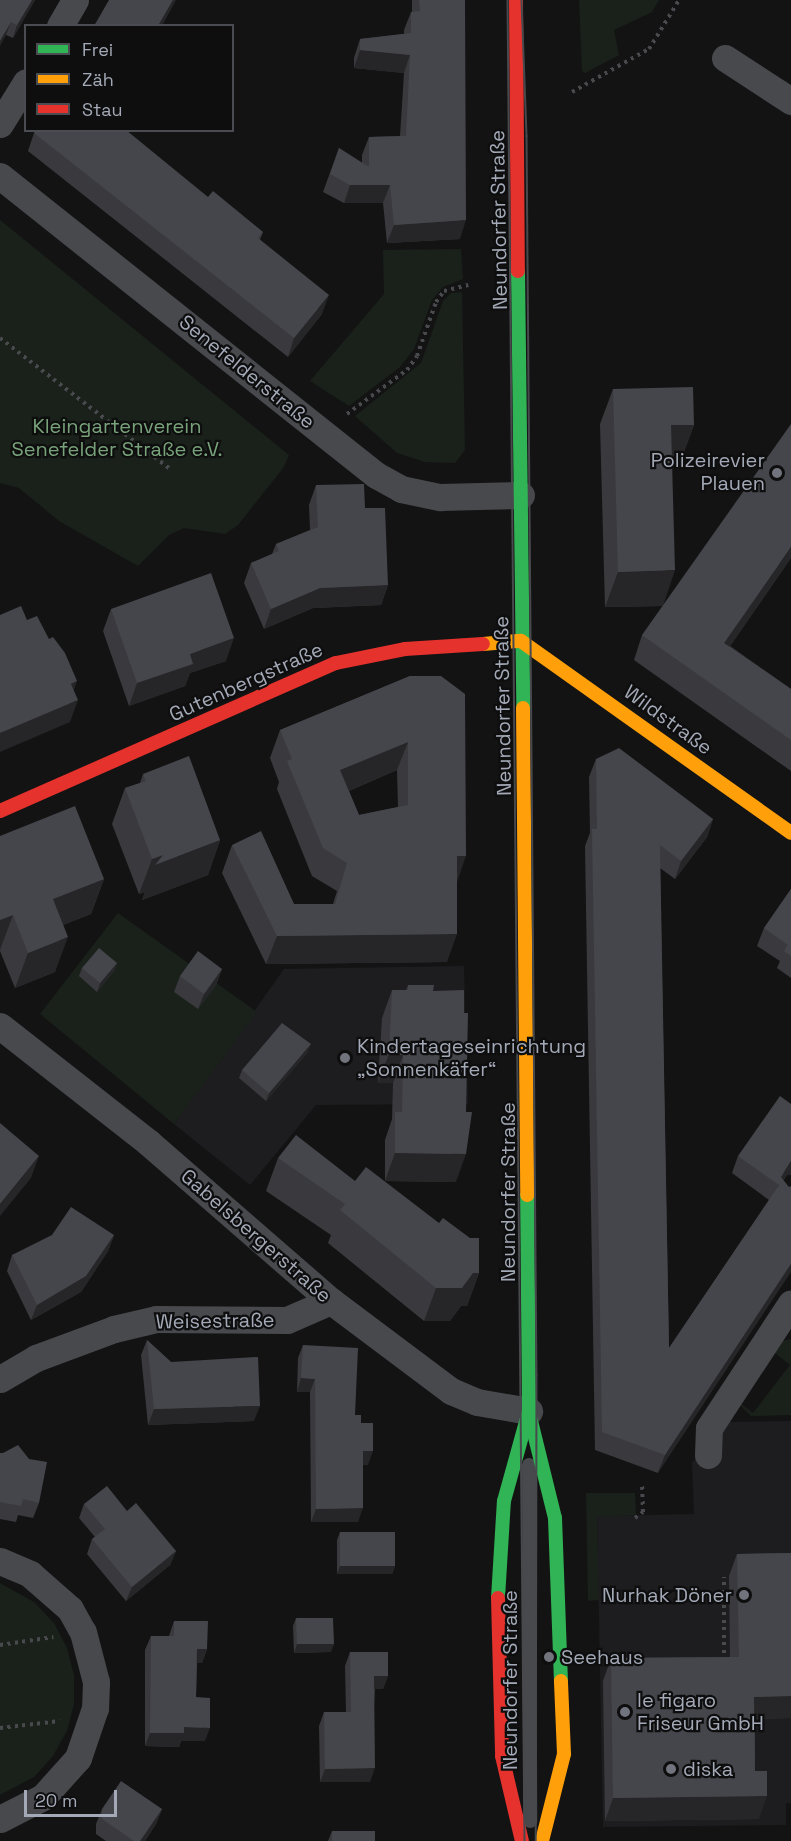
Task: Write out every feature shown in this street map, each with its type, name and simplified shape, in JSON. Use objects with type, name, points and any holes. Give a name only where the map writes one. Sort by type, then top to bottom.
[{"type":"street","points":[[61,24],[75,0]]},
{"type":"street","name":"Neundorfer Straße","points":[[516,0],[529,1412],[555,1518],[564,1754],[542,1841]]},
{"type":"street","points":[[725,58],[791,101]]},
{"type":"street","points":[[0,124],[24,85]]},
{"type":"street","name":"Senefelderstraße","points":[[0,176],[376,475],[401,489],[440,497],[521,495]]},
{"type":"street","name":"Gutenbergstraße","points":[[0,811],[336,663],[405,649],[521,641]]},
{"type":"street","name":"Wildstraße","points":[[521,641],[791,833]]},
{"type":"street","name":"Gabelsbergerstraße","points":[[0,1026],[149,1143],[331,1301],[451,1391],[477,1402],[529,1412]]},
{"type":"street","name":"Weisestraße","points":[[0,1379],[36,1358],[114,1329],[156,1319],[287,1320],[331,1301]]},
{"type":"street","points":[[708,1455],[709,1428],[781,1331],[791,1303]]},
{"type":"street","name":"Neundorfer Straße","points":[[522,1841],[502,1755],[497,1565],[504,1501],[529,1412]]},
{"type":"street","points":[[0,1561],[30,1574],[70,1609],[89,1648],[96,1682],[89,1734],[78,1758],[43,1797],[0,1819]]},
{"type":"lane","name":"Neundorfer Straße","points":[[529,1412],[531,1841]]},
{"type":"path","points":[[572,92],[649,49],[679,0]]},
{"type":"path","points":[[328,437],[344,416],[407,370],[417,357],[435,302],[444,291],[468,285]]},
{"type":"path","points":[[0,338],[170,470]]},
{"type":"path","points":[[635,1518],[643,1512],[642,1483]]},
{"type":"path","points":[[723,1672],[724,1577]]},
{"type":"path","points":[[600,1656],[619,1658],[622,1668]]},
{"type":"shaded area","name":"Kindertageseinrichtung „Sonnenkäfer“","points":[[464,966],[468,1104],[316,1105],[250,1185],[174,1124],[284,969]]},
{"type":"shaded area","points":[[791,1421],[791,1803],[786,1803],[786,1825],[603,1827],[597,1516],[694,1514],[692,1463],[724,1422]]},
{"type":"green space","points":[[579,0],[659,0],[652,12],[614,30],[619,55],[585,73],[582,71]]},
{"type":"green space","name":"Kleingartenverein Senefelder Straße e.V.","points":[[0,220],[289,455],[284,467],[238,525],[225,534],[184,528],[169,535],[138,566],[59,521],[19,488],[0,483]]},
{"type":"green space","points":[[461,249],[463,279],[443,287],[432,300],[414,349],[400,367],[349,406],[310,381],[384,294],[383,250]]},
{"type":"green space","points":[[462,292],[465,450],[455,463],[425,462],[397,453],[355,416],[421,363],[443,301],[451,293]]},
{"type":"green space","points":[[118,913],[257,1012],[174,1124],[40,1014]]},
{"type":"green space","points":[[791,1339],[791,1415],[751,1416],[729,1394],[753,1413],[790,1365],[770,1349],[778,1342]]},
{"type":"green space","points":[[586,1493],[635,1493],[636,1515],[597,1517],[599,1600],[588,1601]]},
{"type":"green space","points":[[0,1583],[34,1602],[54,1623],[67,1648],[74,1675],[74,1704],[67,1731],[53,1756],[34,1777],[0,1795]]},
{"type":"building","points":[[0,0],[32,0],[17,25],[11,22],[0,41]]},
{"type":"building","points":[[109,0],[173,0],[159,24],[95,24]]},
{"type":"building","points":[[419,0],[465,0],[466,220],[394,225],[390,185],[350,185],[330,174],[339,148],[369,167],[369,137],[406,136],[410,55],[360,50],[360,39],[411,33],[411,12],[420,11]]},
{"type":"building","points":[[128,132],[208,197],[213,191],[263,232],[258,238],[329,295],[294,338],[34,133]]},
{"type":"building","points":[[693,387],[694,425],[671,425],[675,570],[618,572],[613,389]]},
{"type":"building","points":[[791,424],[791,547],[724,643],[791,689],[791,740],[642,635]]},
{"type":"building","points":[[364,484],[365,508],[385,508],[388,585],[320,588],[271,609],[251,563],[279,551],[276,544],[318,527],[316,485]]},
{"type":"building","points":[[211,573],[234,638],[190,654],[193,664],[137,683],[111,609]]},
{"type":"building","points":[[21,606],[27,620],[37,616],[49,639],[53,637],[65,653],[77,681],[71,684],[78,700],[0,733],[0,615]]},
{"type":"building","points":[[410,676],[441,676],[465,694],[466,856],[457,856],[457,934],[277,936],[232,845],[261,831],[294,904],[335,904],[347,863],[323,848],[287,761],[292,759],[280,730]],"holes":[[[408,742],[408,805],[359,815],[340,770]]]},
{"type":"building","points":[[619,748],[713,819],[681,861],[660,845],[669,1348],[779,1185],[738,1156],[780,1096],[791,1104],[791,1161],[781,1177],[789,1187],[791,1186],[791,1264],[665,1455],[602,1432],[592,829],[597,829],[596,759]]},
{"type":"building","points":[[189,756],[220,840],[155,865],[163,855],[152,859],[125,788],[146,781],[143,774]]},
{"type":"building","points":[[75,806],[104,879],[53,899],[68,937],[28,953],[13,915],[0,920],[0,836]]},
{"type":"building","points":[[791,889],[791,956],[784,951],[788,945],[764,928]]},
{"type":"building","points":[[99,948],[117,963],[100,983],[82,968]]},
{"type":"building","points":[[198,951],[222,969],[204,994],[180,976]]},
{"type":"building","points":[[408,985],[434,985],[433,991],[464,990],[464,1013],[468,1013],[466,1112],[472,1112],[466,1154],[395,1153],[395,1112],[402,1112],[403,1055],[389,1054],[392,990],[408,990]]},
{"type":"building","points":[[282,1023],[311,1044],[269,1093],[242,1070]]},
{"type":"building","points":[[0,1123],[39,1156],[0,1204]]},
{"type":"building","points":[[296,1135],[355,1181],[366,1167],[439,1223],[443,1218],[470,1238],[479,1238],[479,1273],[473,1273],[462,1288],[436,1288],[340,1210],[345,1204],[278,1158]]},
{"type":"building","points":[[71,1207],[114,1235],[86,1276],[37,1305],[12,1255],[52,1235]]},
{"type":"building","points":[[147,1340],[171,1362],[258,1357],[260,1406],[154,1409]]},
{"type":"building","points":[[303,1345],[358,1348],[355,1415],[361,1415],[361,1423],[373,1423],[373,1451],[363,1451],[363,1508],[316,1509],[315,1379],[301,1378]]},
{"type":"building","points":[[18,1445],[29,1459],[47,1462],[39,1503],[23,1499],[21,1506],[0,1502],[0,1453]]},
{"type":"building","points":[[107,1486],[127,1511],[136,1503],[176,1551],[132,1587],[92,1539],[105,1529],[84,1504]]},
{"type":"building","points":[[340,1532],[395,1532],[395,1566],[340,1566]]},
{"type":"building","points":[[791,1553],[791,1696],[754,1697],[755,1771],[767,1771],[767,1796],[613,1798],[611,1658],[739,1657],[737,1554]]},
{"type":"building","points":[[296,1618],[333,1618],[334,1644],[297,1644]]},
{"type":"building","points":[[174,1621],[208,1621],[207,1649],[197,1649],[196,1697],[210,1698],[210,1728],[184,1727],[184,1733],[150,1733],[151,1636],[174,1636]]},
{"type":"building","points":[[350,1652],[388,1652],[388,1676],[374,1676],[375,1768],[325,1769],[324,1712],[351,1712]]},
{"type":"building","points":[[121,1781],[162,1809],[140,1841],[134,1841],[102,1819],[102,1809]]},
{"type":"building","points":[[332,1831],[375,1831],[375,1841],[332,1841]]},
{"type":"tram line","points":[[508,0],[525,1841]]},
{"type":"tram line","points":[[522,0],[527,136],[537,1375],[536,1841]]},
{"type":"traffic: fast","points":[[518,271],[523,708]]},
{"type":"traffic: fast","points":[[498,1598],[504,1501],[529,1411],[527,1195]]},
{"type":"traffic: fast","points":[[529,1413],[555,1518],[561,1681]]},
{"type":"traffic: slow","points":[[483,644],[521,641],[791,833]]},
{"type":"traffic: slow","points":[[523,708],[527,1195]]},
{"type":"traffic: slow","points":[[542,1841],[564,1754],[561,1681]]},
{"type":"traffic: jam","points":[[516,0],[518,271]]},
{"type":"traffic: jam","points":[[0,811],[336,663],[405,649],[483,644]]},
{"type":"traffic: jam","points":[[498,1598],[502,1756],[522,1841]]},
{"type":"place","name":"Polizeirevier Plauen","points":[[777,473]]},
{"type":"place","name":"Kindertageseinrichtung „Sonnenkäfer“","points":[[345,1058]]},
{"type":"place","name":"Nurhak Döner","points":[[744,1595]]},
{"type":"place","name":"Seehaus","points":[[549,1657]]},
{"type":"place","name":"le figaro Friseur GmbH","points":[[625,1712]]},
{"type":"place","name":"diska","points":[[671,1769]]}]
